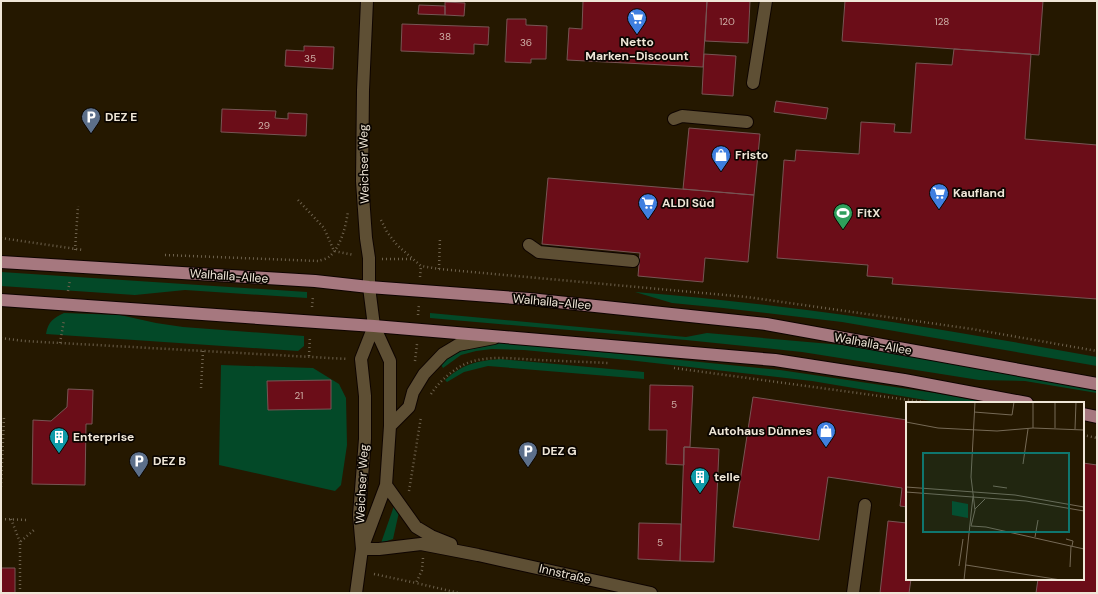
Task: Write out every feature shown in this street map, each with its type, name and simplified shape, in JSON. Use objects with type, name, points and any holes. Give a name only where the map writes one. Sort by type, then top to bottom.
[{"type":"main road","name":"Walhalla-Allee","points":[[1,262],[315,281],[369,288],[529,299],[766,324],[1097,384]]},
{"type":"main road","points":[[1,300],[374,326],[775,360],[904,380],[1022,402]]},
{"type":"main road","points":[[1084,414],[1097,417]]},
{"type":"street","name":"Weichser Weg","points":[[356,593],[362,549],[386,484],[390,426],[390,361],[374,326],[369,288],[369,258],[362,181],[367,1]]},
{"type":"street","points":[[753,83],[766,1]]},
{"type":"street","points":[[674,119],[682,116],[746,122]]},
{"type":"street","points":[[529,245],[540,252],[633,261]]},
{"type":"street","name":"Weichser Weg","points":[[362,549],[359,515],[365,439],[365,396],[361,359],[374,326]]},
{"type":"street","points":[[390,426],[409,407],[413,392],[424,374],[443,354],[458,345],[500,337]]},
{"type":"street","name":"Innstraße","points":[[386,484],[416,527],[431,536],[478,554]]},
{"type":"street","points":[[853,593],[865,506]]},
{"type":"street","name":"Innstraße","points":[[362,549],[379,549],[420,544],[478,554],[651,593]]},
{"type":"path","points":[[298,200],[324,228],[334,251]]},
{"type":"path","points":[[75,249],[78,206]]},
{"type":"path","points":[[162,255],[318,262],[329,257],[342,238],[348,209]]},
{"type":"path","points":[[380,219],[387,232],[397,245],[420,266],[747,297],[965,328],[1097,351]]},
{"type":"path","points":[[439,269],[440,237]]},
{"type":"path","points":[[1,238],[87,251]]},
{"type":"path","points":[[1,338],[24,341],[361,359]]},
{"type":"path","points":[[201,388],[203,351]]},
{"type":"path","points":[[431,395],[438,384],[450,373],[463,365],[478,360],[497,358],[609,363]]},
{"type":"path","points":[[671,368],[924,402]]},
{"type":"path","points":[[404,510],[422,414]]},
{"type":"path","points":[[1,487],[4,417]]},
{"type":"path","points":[[1084,435],[1097,438]]},
{"type":"path","points":[[1,519],[28,520]]},
{"type":"path","points":[[11,519],[20,542],[20,593]]},
{"type":"path","points":[[20,542],[34,530]]},
{"type":"path","points":[[416,583],[422,570],[423,560],[420,544]]},
{"type":"path","points":[[359,571],[459,593]]},
{"type":"green space","points":[[1,272],[307,292],[307,298],[185,290],[135,295],[1,286]]},
{"type":"green space","points":[[635,292],[771,306],[913,325],[1097,357],[1097,366],[842,322],[672,303]]},
{"type":"green space","points":[[64,313],[120,315],[183,327],[304,336],[304,346],[298,351],[46,334],[48,326],[52,320]]},
{"type":"green space","points":[[430,313],[686,337],[707,333],[842,345],[1097,387],[1097,393],[1025,381],[979,380],[802,352],[686,340],[430,318]]},
{"type":"green space","points":[[482,343],[512,343],[780,370],[935,393],[984,402],[937,402],[812,381],[524,350],[492,349],[476,351],[461,355],[443,368],[440,363],[462,348]]},
{"type":"green space","points":[[500,359],[644,372],[644,379],[488,366],[464,372],[447,382],[445,380],[458,370],[470,364]]},
{"type":"green space","points":[[221,365],[313,368],[339,384],[346,398],[347,445],[341,485],[335,491],[219,465]]},
{"type":"green space","points":[[394,506],[399,512],[393,539],[381,543]]},
{"type":"building","name":"Netto Marken-Discount","points":[[583,1],[707,1],[703,67],[567,60],[569,28],[582,29]]},
{"type":"building","points":[[707,1],[750,1],[748,43],[705,41]]},
{"type":"building","points":[[845,1],[1043,1],[1039,55],[842,41]]},
{"type":"building","points":[[445,2],[465,3],[464,16],[445,15]]},
{"type":"building","points":[[419,5],[445,6],[445,15],[418,14]]},
{"type":"building","points":[[507,19],[526,19],[526,25],[547,26],[546,59],[531,59],[531,63],[505,62]]},
{"type":"building","points":[[402,24],[489,27],[488,45],[474,44],[474,54],[401,51]]},
{"type":"building","points":[[304,46],[334,47],[333,69],[285,66],[286,50],[304,51]]},
{"type":"building","name":"Kaufland","points":[[954,49],[1031,54],[1025,139],[1097,145],[1097,299],[892,284],[893,278],[867,276],[868,265],[777,258],[784,160],[795,161],[796,150],[859,154],[861,122],[895,124],[894,132],[911,133],[916,63],[952,65]]},
{"type":"building","points":[[704,54],[736,56],[733,96],[702,94]]},
{"type":"building","points":[[776,101],[828,108],[826,119],[774,112]]},
{"type":"building","points":[[222,109],[276,111],[275,118],[288,119],[288,113],[307,114],[306,136],[221,132]]},
{"type":"building","name":"Fristo","points":[[689,128],[760,134],[754,195],[683,189]]},
{"type":"building","name":"ALDI Süd","points":[[548,178],[754,195],[748,262],[705,258],[703,282],[638,276],[640,253],[542,244]]},
{"type":"building","points":[[331,380],[331,409],[268,410],[267,381]]},
{"type":"building","points":[[650,385],[693,386],[690,447],[684,447],[684,465],[666,464],[667,430],[649,430]]},
{"type":"building","name":"Enterprise","points":[[68,389],[93,390],[92,424],[86,424],[85,485],[32,484],[33,420],[51,421],[67,407]]},
{"type":"building","name":"Autohaus Dünnes","points":[[753,397],[906,420],[906,507],[900,506],[902,488],[828,477],[819,540],[733,527]]},
{"type":"building","name":"telle","points":[[684,447],[719,449],[714,562],[680,561]]},
{"type":"building","points":[[1084,463],[1097,465],[1097,593],[1036,593],[1038,580],[1084,580]]},
{"type":"building","points":[[888,521],[906,523],[906,580],[911,580],[909,593],[880,593]]},
{"type":"building","points":[[639,523],[681,524],[680,561],[638,559]]},
{"type":"building","points":[[1,568],[15,568],[15,593],[1,593]]},
{"type":"place","name":"Netto Marken-Discount","points":[[637,35]]},
{"type":"place","name":"DEZ E","points":[[91,134]]},
{"type":"place","name":"Fristo","points":[[721,172]]},
{"type":"place","name":"Kaufland","points":[[939,210]]},
{"type":"place","name":"ALDI Süd","points":[[648,220]]},
{"type":"place","name":"FitX","points":[[843,230]]},
{"type":"place","name":"Autohaus Dünnes","points":[[826,448]]},
{"type":"place","name":"Enterprise","points":[[59,454]]},
{"type":"place","name":"DEZ G","points":[[528,468]]},
{"type":"place","name":"DEZ B","points":[[139,478]]},
{"type":"place","name":"telle","points":[[700,494]]}]
